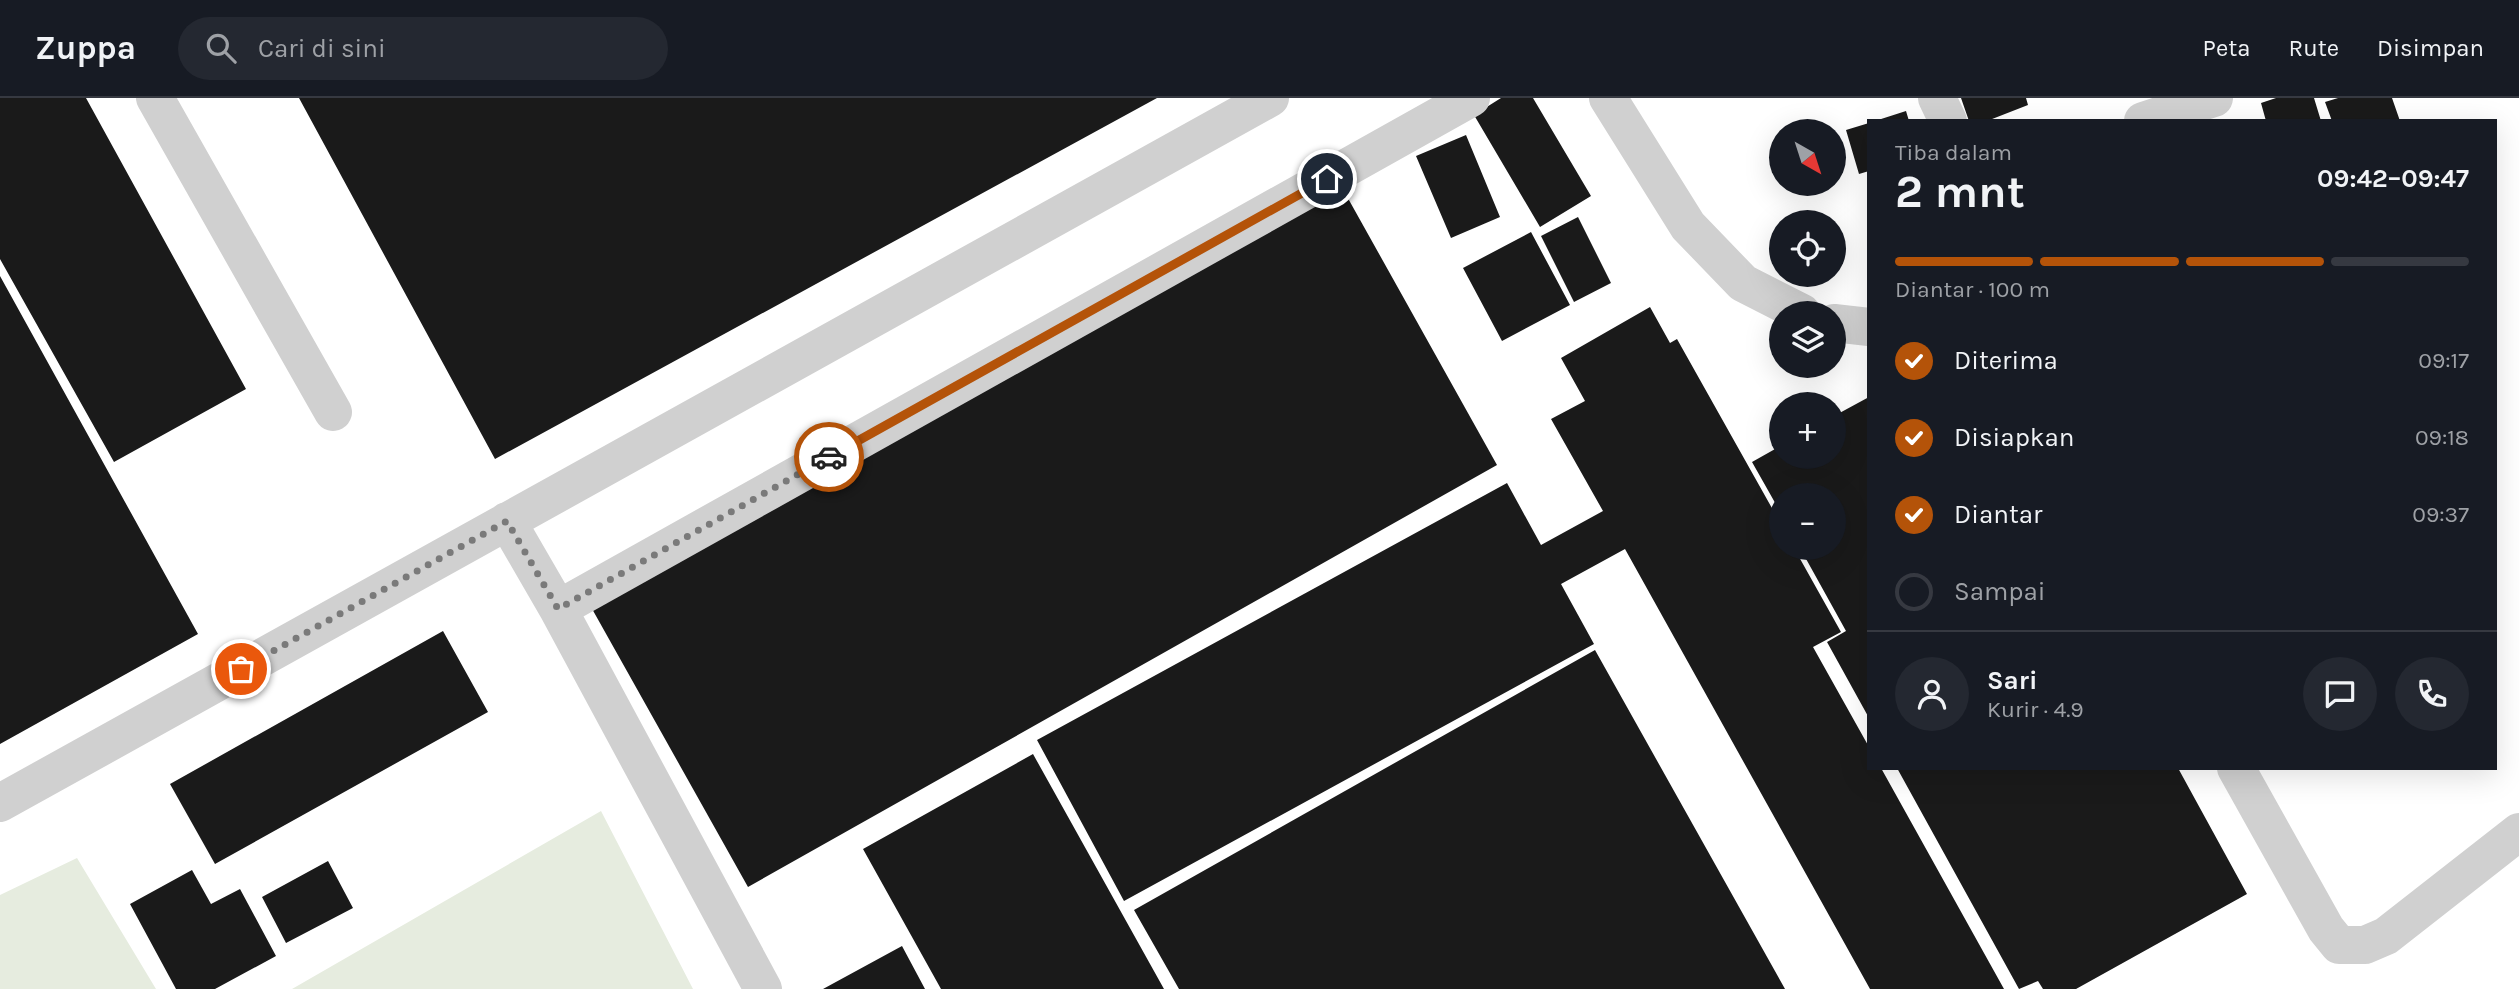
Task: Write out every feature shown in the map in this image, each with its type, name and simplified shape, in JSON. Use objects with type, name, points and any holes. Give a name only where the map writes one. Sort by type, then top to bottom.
[{"type":"street","points":[[155,98],[333,412]]},
{"type":"street","points":[[0,803],[1270,98]]},
{"type":"street","points":[[558,609],[1471,98]]},
{"type":"street","points":[[1608,98],[1688,226],[1743,283],[1778,301]]},
{"type":"street","points":[[1937,98],[1947,119]]},
{"type":"street","points":[[2143,113],[2214,98]]},
{"type":"street","points":[[1846,324],[1867,327]]},
{"type":"street","points":[[507,521],[558,609],[764,989]]},
{"type":"street","points":[[2237,770],[2326,929],[2339,946],[2365,945],[2386,936],[2519,832]]},
{"type":"shaded area","points":[[601,811],[693,989],[292,989]]},
{"type":"shaded area","points":[[77,858],[156,989],[0,989],[0,895]]},
{"type":"building","points":[[0,98],[86,98],[246,389],[114,462],[0,259]]},
{"type":"building","points":[[299,98],[1157,98],[495,459]]},
{"type":"building","points":[[1501,98],[1533,98],[1591,196],[1540,227],[1474,115]]},
{"type":"building","points":[[1961,98],[2026,98],[2028,105],[1992,119],[1968,119]]},
{"type":"building","points":[[2276,98],[2314,98],[2320,119],[2265,119],[2261,103]]},
{"type":"building","points":[[2338,98],[2392,98],[2399,119],[2331,119],[2325,102]]},
{"type":"building","points":[[1906,111],[1908,119],[1881,119]]},
{"type":"building","points":[[1867,124],[1867,172],[1859,174],[1846,130]]},
{"type":"building","points":[[1466,135],[1500,217],[1451,238],[1416,156]]},
{"type":"building","points":[[1340,184],[1497,465],[748,887],[591,607]]},
{"type":"building","points":[[1578,217],[1611,283],[1574,302],[1541,236]]},
{"type":"building","points":[[1531,232],[1570,305],[1502,341],[1463,268]]},
{"type":"building","points":[[0,276],[198,634],[0,744]]},
{"type":"building","points":[[1650,307],[1670,343],[1677,339],[1769,503],[1769,560],[1801,560],[1841,632],[1813,647],[1867,743],[1867,770],[1882,770],[2004,989],[1870,989],[1625,549],[1561,584],[1594,644],[1124,901],[1037,740],[1507,483],[1541,545],[1603,511],[1551,419],[1585,401],[1561,358]]},
{"type":"building","points":[[1867,398],[1867,714],[1827,642],[1846,631],[1807,560],[1846,560],[1846,483],[1769,483],[1769,492],[1752,462],[1769,452],[1769,469],[1846,469],[1846,409]]},
{"type":"building","points":[[443,631],[488,712],[215,864],[170,784]]},
{"type":"building","points":[[1595,650],[1785,989],[1179,989],[1134,910]]},
{"type":"building","points":[[1033,754],[1164,989],[941,989],[863,849]]},
{"type":"building","points":[[1898,770],[2179,770],[2247,894],[2076,989],[2043,989],[2038,981],[2019,989]]},
{"type":"building","points":[[328,861],[353,908],[286,943],[262,897]]},
{"type":"building","points":[[192,870],[211,904],[240,889],[276,956],[215,989],[176,989],[130,904]]},
{"type":"building","points":[[902,946],[925,989],[823,989]]},
{"type":"way so far","points":[[241,669],[507,521],[558,609],[829,457]]},
{"type":"route","points":[[829,457],[1327,179]]}]
